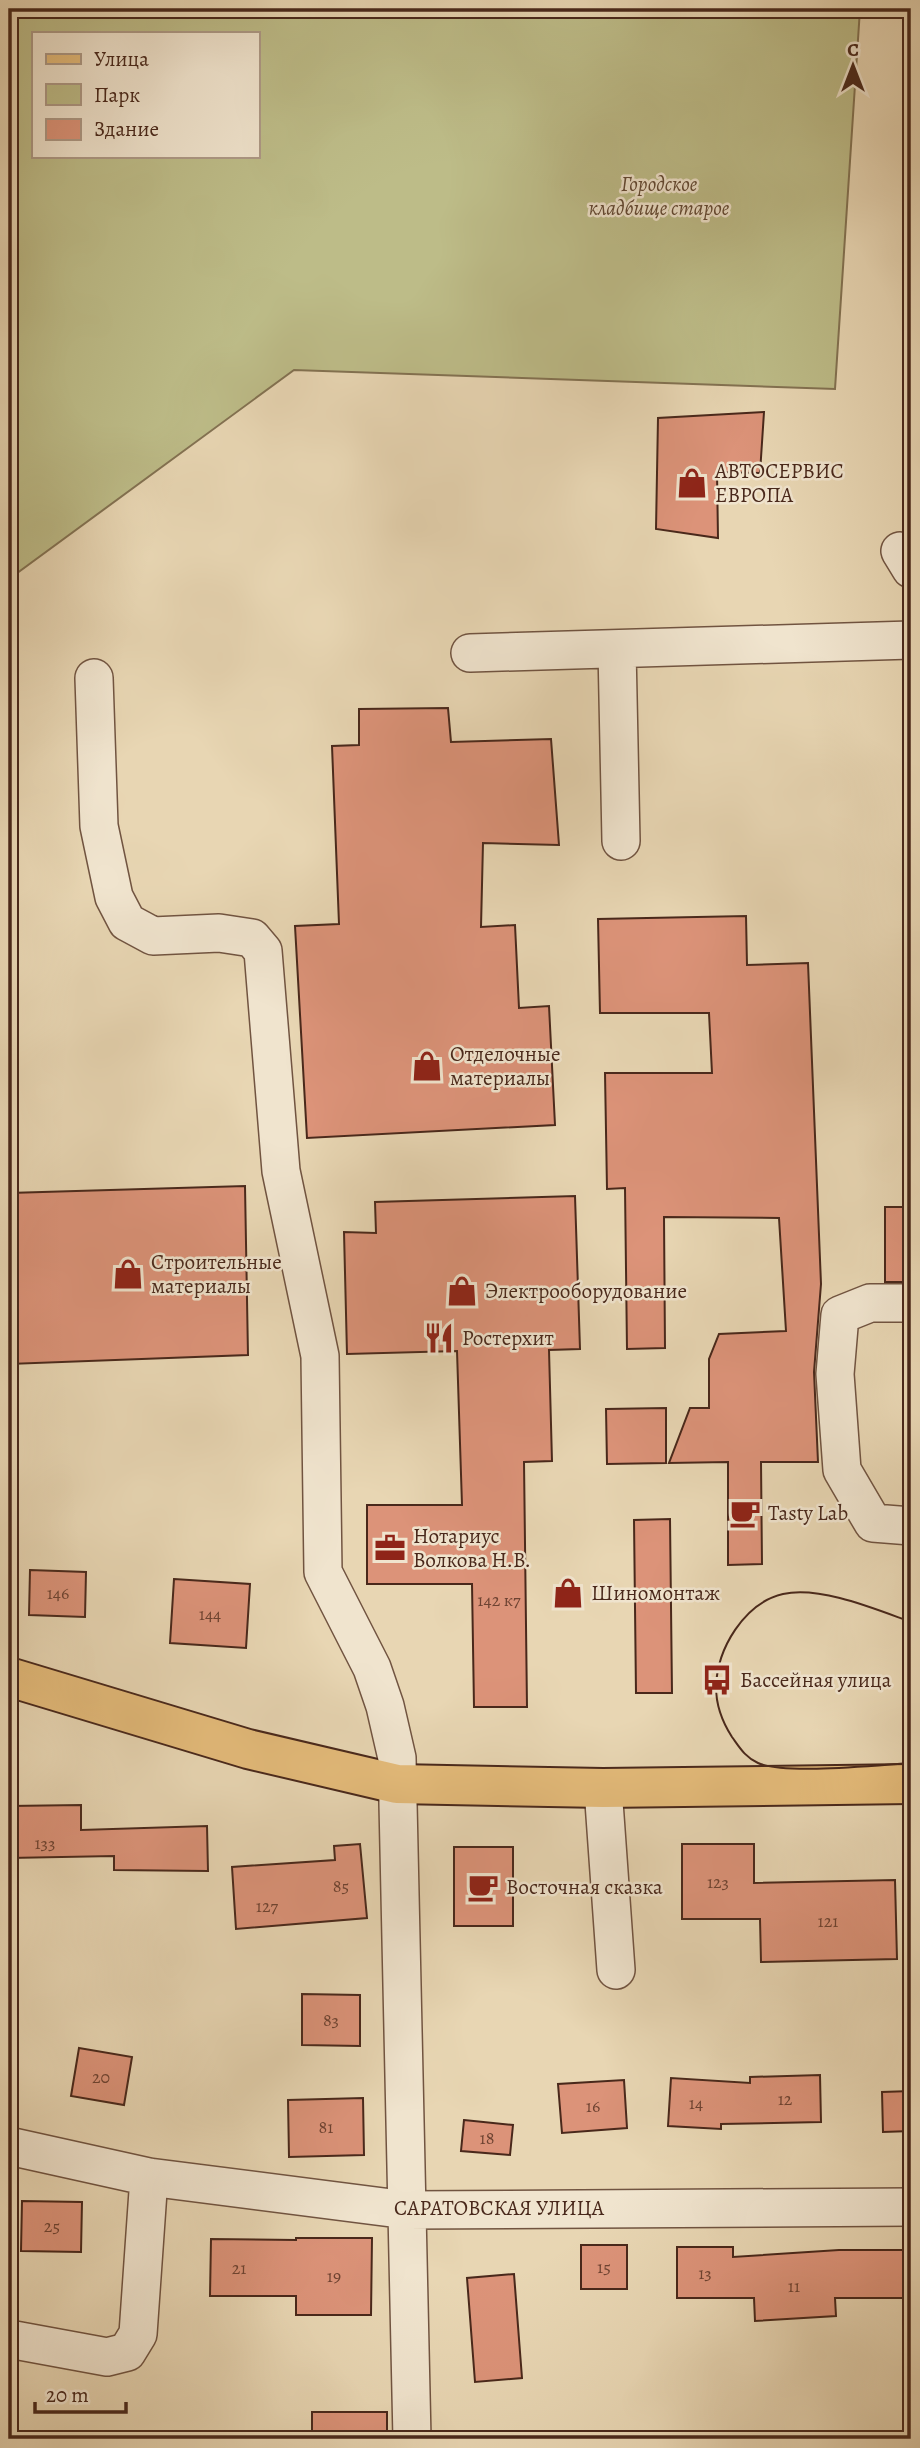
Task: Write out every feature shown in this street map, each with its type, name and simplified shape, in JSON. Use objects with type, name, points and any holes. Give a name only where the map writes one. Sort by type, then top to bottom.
[{"type":"main road","points":[[9,1677],[248,1749],[397,1784],[603,1788],[911,1784]]},
{"type":"street","points":[[470,653],[911,640]]},
{"type":"street","points":[[617,649],[621,841]]},
{"type":"street","points":[[94,678],[99,826],[114,897],[127,922],[153,936],[219,933],[252,938],[263,951],[281,1171],[320,1356],[323,1572],[372,1668],[385,1706],[397,1758],[412,2439]]},
{"type":"street","points":[[911,1303],[870,1303],[840,1315],[835,1374],[842,1470],[873,1523],[911,1526]]},
{"type":"street","points":[[603,1788],[616,1970]]},
{"type":"street","name":"САРАТОВСКАЯ УЛИЦА","points":[[9,2146],[149,2177],[407,2210],[911,2207]]},
{"type":"street","points":[[9,2339],[107,2357],[127,2352],[138,2334],[149,2177]]},
{"type":"green space","name":"Городское кладбище старое","points":[[9,9],[860,9],[835,389],[294,370],[9,579]]},
{"type":"building","points":[[764,412],[760,473],[717,472],[718,538],[656,529],[658,418]]},
{"type":"building","points":[[448,708],[451,742],[551,739],[559,845],[483,843],[481,927],[515,925],[519,1008],[549,1006],[555,1125],[307,1138],[295,926],[339,924],[332,746],[359,745],[359,709]]},
{"type":"building","points":[[746,916],[747,965],[808,963],[821,1284],[814,1372],[818,1462],[761,1462],[762,1564],[728,1565],[728,1462],[669,1463],[690,1408],[709,1408],[709,1359],[719,1334],[786,1331],[779,1218],[664,1217],[665,1348],[627,1349],[625,1188],[607,1189],[605,1073],[712,1073],[709,1013],[600,1013],[598,919]]},
{"type":"building","name":"Строительные материалы","points":[[245,1186],[248,1355],[9,1364],[9,1193]]},
{"type":"building","name":"Электрооборудование","points":[[575,1196],[580,1349],[549,1350],[552,1461],[524,1462],[527,1707],[474,1707],[472,1584],[367,1584],[367,1505],[462,1505],[457,1351],[347,1354],[344,1232],[376,1233],[375,1202]]},
{"type":"building","points":[[885,1207],[911,1207],[911,1282],[885,1282]]},
{"type":"building","points":[[666,1408],[666,1463],[607,1464],[606,1409]]},
{"type":"building","points":[[670,1519],[672,1693],[636,1693],[634,1520]]},
{"type":"building","points":[[30,1570],[86,1572],[85,1617],[29,1615]]},
{"type":"building","points":[[174,1579],[250,1584],[246,1648],[170,1643]]},
{"type":"building","points":[[81,1805],[81,1830],[207,1826],[208,1871],[114,1870],[114,1856],[9,1858],[9,1806]]},
{"type":"building","points":[[360,1844],[367,1918],[236,1929],[232,1867],[335,1860],[334,1846]]},
{"type":"building","points":[[682,1844],[754,1844],[754,1883],[895,1880],[897,1959],[761,1962],[760,1919],[682,1919]]},
{"type":"building","name":"Восточная сказка","points":[[454,1847],[513,1847],[513,1926],[454,1926]]},
{"type":"building","points":[[302,1994],[360,1995],[360,2046],[302,2045]]},
{"type":"building","points":[[79,2048],[132,2057],[124,2105],[71,2096]]},
{"type":"building","points":[[820,2075],[821,2122],[721,2124],[721,2129],[668,2126],[671,2078],[750,2083],[750,2077]]},
{"type":"building","points":[[624,2080],[627,2128],[562,2133],[558,2084]]},
{"type":"building","points":[[911,2091],[911,2131],[883,2132],[882,2092]]},
{"type":"building","points":[[363,2098],[364,2155],[289,2157],[288,2100]]},
{"type":"building","points":[[464,2120],[513,2125],[510,2155],[461,2151]]},
{"type":"building","points":[[22,2201],[82,2202],[81,2252],[21,2251]]},
{"type":"building","points":[[372,2238],[371,2315],[296,2315],[296,2296],[210,2296],[211,2239]]},
{"type":"building","points":[[581,2245],[627,2245],[627,2289],[581,2289]]},
{"type":"building","points":[[677,2247],[733,2247],[733,2257],[839,2250],[911,2250],[911,2298],[835,2298],[836,2316],[755,2321],[754,2298],[677,2298]]},
{"type":"building","points":[[514,2274],[522,2378],[475,2382],[467,2278]]},
{"type":"building","points":[[312,2412],[387,2412],[387,2439],[312,2439]]},
{"type":"tram line","points":[[911,1622],[831,1596],[798,1592],[783,1594],[756,1607],[735,1630],[721,1658],[716,1687],[719,1707],[729,1732],[743,1752],[758,1763],[771,1767],[809,1769],[911,1763]]},
{"type":"place","name":"АВТОСЕРВИС ЕВРОПА","points":[[692,483]]},
{"type":"place","name":"Отделочные материалы","points":[[427,1066]]},
{"type":"place","name":"Строительные материалы","points":[[128,1274]]},
{"type":"place","name":"Электрооборудование","points":[[462,1291]]},
{"type":"place","name":"Ростерхит","points":[[439,1338]]},
{"type":"place","name":"Tasty Lab","points":[[745,1513]]},
{"type":"place","name":"Нотариус Волкова Н.В.","points":[[390,1548]]},
{"type":"place","name":"Шиномонтаж","points":[[568,1593]]},
{"type":"place","name":"Бассейная улица","points":[[717,1680]]},
{"type":"place","name":"Восточная сказка","points":[[483,1887]]}]
